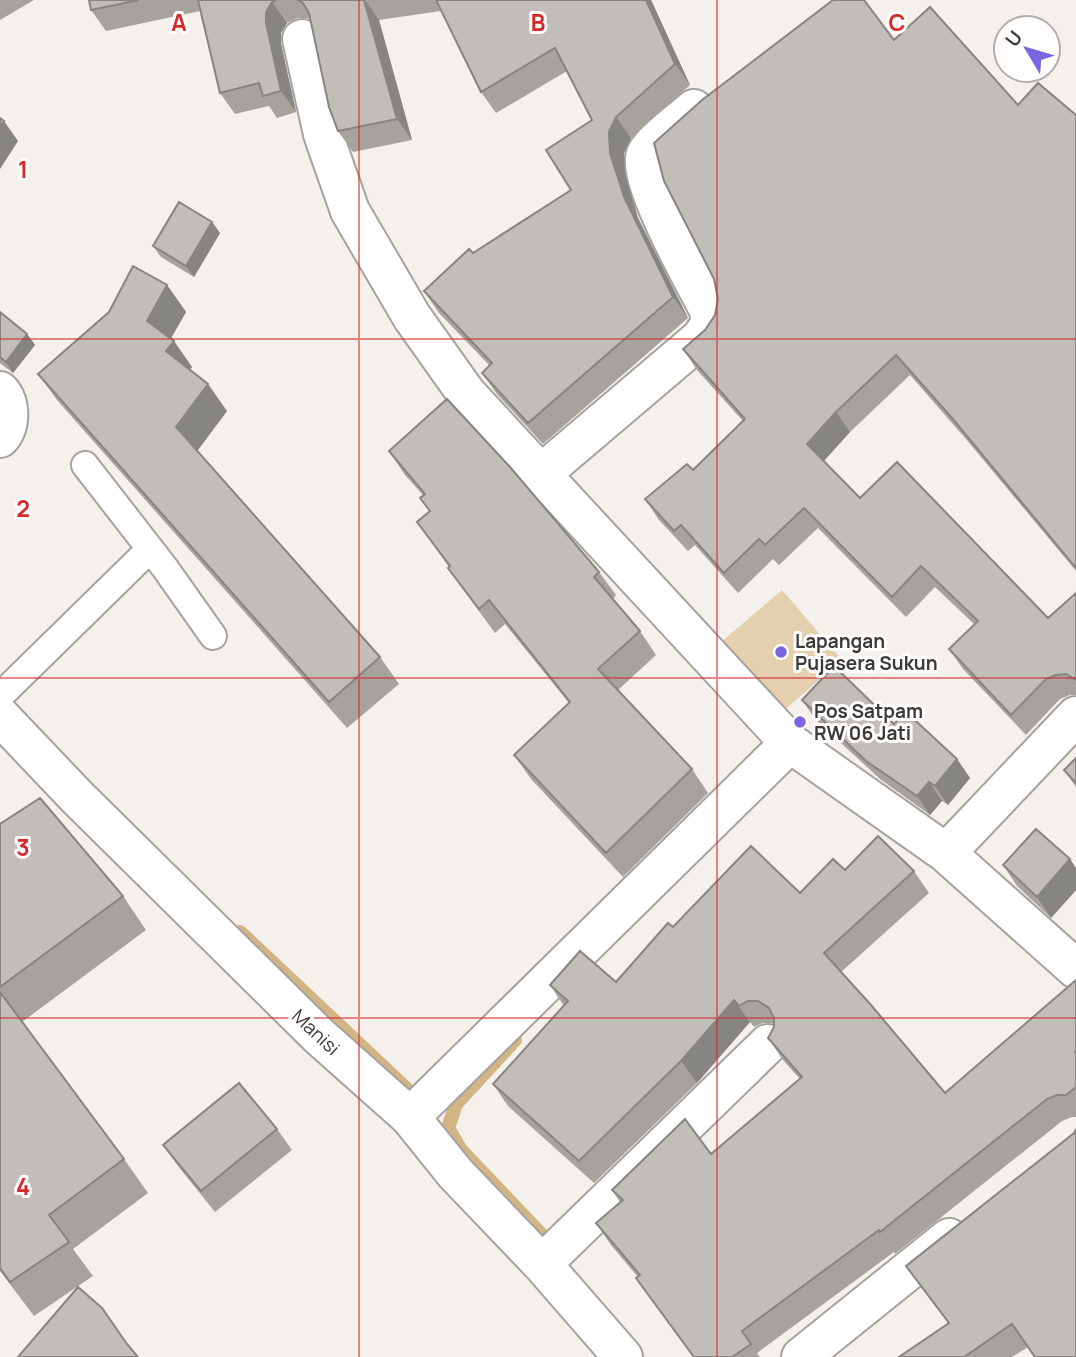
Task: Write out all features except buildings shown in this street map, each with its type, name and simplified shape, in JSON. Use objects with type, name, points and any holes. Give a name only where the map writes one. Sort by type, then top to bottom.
[{"type":"street","points":[[302,39],[323,134],[350,211],[412,317],[466,393],[790,743],[946,853],[1076,969]]},
{"type":"street","points":[[541,474],[701,338],[711,323],[709,310],[665,224],[644,163],[652,146],[720,89]]},
{"type":"street","points":[[0,391],[4,394],[9,413],[6,432],[0,438]]},
{"type":"street","name":"Manisi","points":[[0,716],[77,797],[319,1036],[410,1117],[455,1173],[542,1264],[623,1357]]},
{"type":"street","points":[[946,853],[1076,716]]},
{"type":"street","points":[[410,1117],[790,743]]},
{"type":"street","points":[[542,1264],[768,1044]]},
{"type":"street","points":[[801,1357],[981,1213]]},
{"type":"lane","points":[[85,465],[213,636]]},
{"type":"lane","points":[[0,696],[150,550]]},
{"type":"shaded area","name":"Lapangan Pujasera Sukun","points":[[782,590],[842,660],[781,713],[720,643]]},
{"type":"waterway","points":[[240,932],[409,1091]]},
{"type":"waterway","points":[[515,1040],[456,1104],[448,1128],[461,1150],[541,1234]]},
{"type":"place","name":"Lapangan Pujasera Sukun","points":[[781,652]]},
{"type":"place","name":"Pos Satpam RW 06 Jati","points":[[800,722]]}]
